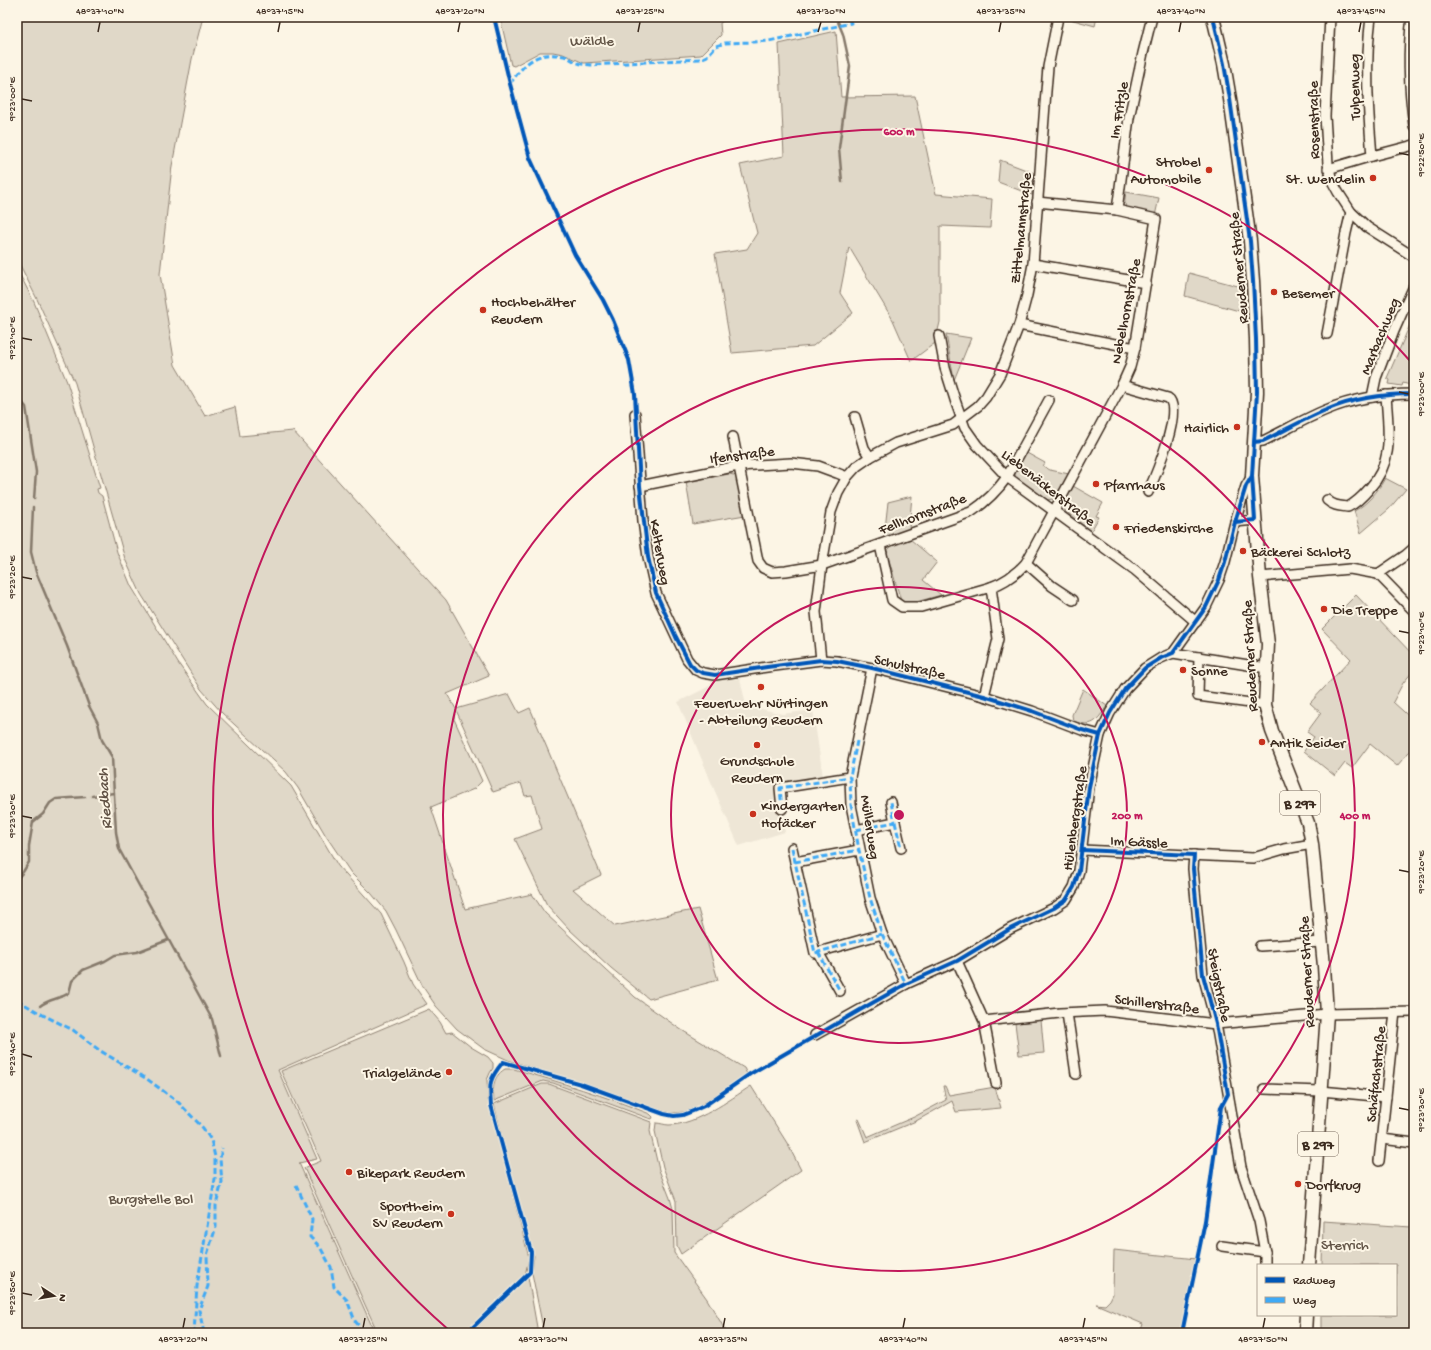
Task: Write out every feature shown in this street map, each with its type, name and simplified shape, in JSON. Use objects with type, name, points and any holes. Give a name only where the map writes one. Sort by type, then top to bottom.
[{"type":"main road","name":"Reuderner Straße","points":[[1213,17],[1224,64],[1230,99],[1252,265],[1257,357],[1252,476],[1260,577],[1268,644],[1265,706],[1272,731],[1308,823],[1312,844],[1321,942],[1326,1014],[1309,1264]]},
{"type":"main road","points":[[1305,1333],[1306,1316]]},
{"type":"street","name":"Zittelmannstraße","points":[[821,660],[816,612],[826,536],[838,493],[847,478],[857,466],[870,457],[896,443],[953,424],[978,406],[986,397],[1000,374],[1019,325],[1033,264],[1048,67],[1058,17]]},
{"type":"street","name":"Im Fritzle","points":[[1117,210],[1129,118],[1152,17]]},
{"type":"street","name":"Rosenstraße","points":[[1330,17],[1325,116],[1328,169],[1338,192],[1351,212],[1367,227],[1414,257]]},
{"type":"street","name":"Tulpenweg","points":[[1371,17],[1367,44],[1367,64],[1372,156]]},
{"type":"street","points":[[1412,17],[1408,64],[1414,126]]},
{"type":"street","points":[[1328,169],[1414,145]]},
{"type":"street","name":"Nebelhornstraße","points":[[880,545],[892,600],[902,607],[922,607],[992,587],[1016,574],[1026,563],[1122,385],[1130,367],[1135,348],[1156,219],[1117,210],[1037,202]]},
{"type":"street","points":[[1327,334],[1351,212]]},
{"type":"street","points":[[1033,264],[1146,283]]},
{"type":"street","name":"Marbachweg","points":[[1372,397],[1376,378],[1414,286]]},
{"type":"street","points":[[1019,325],[1135,348]]},
{"type":"street","name":"Liebenäckerstraße","points":[[939,336],[945,368],[961,418],[965,428],[977,445],[1007,477],[1135,570],[1196,622]]},
{"type":"street","points":[[1122,385],[1172,400],[1173,413],[1163,455],[1158,471],[1148,492]]},
{"type":"street","points":[[1254,442],[1263,441],[1328,409],[1354,400],[1386,395],[1414,394]]},
{"type":"street","points":[[1327,500],[1335,505],[1348,507],[1362,497],[1380,475],[1386,462],[1388,449],[1386,395]]},
{"type":"street","name":"Fellhornstraße","points":[[733,437],[758,561],[763,568],[772,572],[786,571],[822,565],[971,512],[985,502],[1000,487],[1007,477],[1049,400]]},
{"type":"street","name":"Kelterweg","points":[[635,414],[640,486],[648,557],[656,593],[690,664],[696,670],[710,675]]},
{"type":"street","points":[[855,417],[864,448],[870,457]]},
{"type":"street","name":"Ifenstraße","points":[[640,486],[738,466],[791,463],[806,464],[837,473],[847,478]]},
{"type":"street","name":"Hülenbergstraße","points":[[815,1036],[906,984],[957,961],[1010,929],[1054,908],[1066,900],[1074,887],[1080,871],[1089,787],[1100,735],[1110,713],[1130,684],[1145,668],[1161,658],[1173,653],[1206,607],[1219,580],[1246,486],[1252,476]]},
{"type":"street","points":[[1235,522],[1255,520]]},
{"type":"street","points":[[1378,574],[1414,548]]},
{"type":"street","points":[[1026,563],[1052,586],[1073,600]]},
{"type":"street","points":[[1260,577],[1350,569],[1378,574],[1414,611]]},
{"type":"street","points":[[984,696],[998,639],[992,587]]},
{"type":"street","points":[[1173,653],[1268,668]]},
{"type":"street","points":[[1199,657],[1198,696],[1265,706]]},
{"type":"street","name":"Schulstraße","points":[[710,675],[821,660],[837,661],[872,668],[984,696],[1100,735]]},
{"type":"street","name":"Müllerweg","points":[[872,668],[850,777],[851,804],[859,850],[870,898],[882,934],[906,984]]},
{"type":"street","points":[[782,809],[780,788],[850,777]]},
{"type":"street","points":[[892,802],[901,848]]},
{"type":"street","points":[[856,830],[895,822]]},
{"type":"street","name":"Im Gässle","points":[[1082,850],[1253,858],[1284,849],[1312,844]]},
{"type":"street","points":[[792,848],[815,953],[818,952],[840,991]]},
{"type":"street","points":[[795,862],[859,850]]},
{"type":"street","name":"Steigstraße","points":[[1194,855],[1194,876],[1203,974],[1216,1024],[1241,1167],[1259,1221],[1266,1264]]},
{"type":"street","points":[[818,952],[882,934]]},
{"type":"street","points":[[1260,946],[1321,942]]},
{"type":"street","points":[[957,961],[984,1021],[996,1082]]},
{"type":"street","name":"Schillerstraße","points":[[984,1021],[1105,1011],[1216,1024],[1326,1014],[1414,1012]]},
{"type":"street","name":"Schäfachstraße","points":[[1379,1161],[1395,1012]]},
{"type":"street","points":[[1067,1013],[1076,1074]]},
{"type":"street","points":[[1264,1089],[1321,1091],[1386,1097]]},
{"type":"street","name":"Schäfachstraße","points":[[1382,1139],[1414,1143]]},
{"type":"street","points":[[1222,1246],[1265,1252]]},
{"type":"shaded area","name":"Grundschule Reudern","points":[[714,679],[740,679],[746,705],[782,714],[813,710],[823,777],[788,781],[776,785],[785,832],[739,846],[678,702],[708,687]]},
{"type":"green space","points":[[17,17],[203,17],[192,59],[172,166],[160,274],[175,365],[205,416],[235,407],[240,436],[293,431],[446,600],[489,676],[447,694],[456,709],[509,694],[519,713],[530,708],[601,875],[573,889],[615,926],[698,909],[718,980],[649,999],[611,968],[569,929],[547,905],[515,839],[542,829],[532,795],[525,796],[521,783],[493,792],[456,710],[454,719],[482,781],[474,789],[431,807],[465,909],[532,894],[545,913],[635,997],[680,1029],[744,1068],[747,1074],[699,1106],[684,1112],[672,1113],[657,1110],[588,1085],[508,1060],[484,1049],[457,1029],[436,1006],[423,987],[386,911],[351,873],[326,836],[298,788],[286,772],[222,713],[201,689],[141,594],[125,559],[75,383],[17,259]]},
{"type":"green space","name":"Wäldle","points":[[500,17],[730,17],[720,23],[721,35],[701,55],[584,63],[563,54],[540,52],[514,66],[511,65]]},
{"type":"green space","points":[[1066,17],[1097,17],[1095,26]]},
{"type":"green space","points":[[836,31],[841,97],[915,96],[936,194],[992,199],[990,228],[940,226],[940,322],[935,343],[911,361],[893,320],[849,247],[840,293],[853,313],[813,346],[732,353],[715,254],[747,249],[757,233],[740,165],[784,156],[779,44]]},
{"type":"green space","points":[[1000,160],[1034,173],[1032,195],[998,182]]},
{"type":"green space","points":[[1126,192],[1159,198],[1155,216],[1129,210],[1125,204]]},
{"type":"green space","name":"Burgstelle Bol","points":[[17,269],[34,302],[67,382],[100,488],[97,489],[98,493],[102,496],[117,552],[131,586],[178,663],[207,704],[291,786],[338,866],[381,914],[413,984],[427,1004],[278,1070],[317,1159],[299,1163],[375,1333],[17,1333]]},
{"type":"green space","points":[[1189,273],[1249,289],[1250,314],[1185,296]]},
{"type":"green space","points":[[1414,301],[1414,312],[1410,311]]},
{"type":"green space","points":[[1414,312],[1414,384],[1411,382],[1410,385],[1403,383],[1402,386],[1389,384],[1390,380],[1387,378]]},
{"type":"green space","points":[[946,334],[971,338],[954,380]]},
{"type":"green space","points":[[1025,452],[1045,463],[1043,466],[1050,470],[1069,474],[1054,499],[1046,500],[1016,478],[1016,468]]},
{"type":"green space","points":[[729,474],[734,475],[737,478],[745,515],[693,524],[686,482]]},
{"type":"green space","points":[[1385,478],[1406,489],[1389,509],[1361,533],[1354,511],[1364,505],[1372,497]]},
{"type":"green space","points":[[1073,486],[1103,503],[1096,516],[1099,517],[1091,531],[1065,511],[1065,501]]},
{"type":"green space","points":[[912,496],[909,529],[884,538],[888,502]]},
{"type":"green space","points":[[910,539],[937,562],[923,580],[941,595],[909,604],[901,601],[887,553],[893,545]]},
{"type":"green space","points":[[1356,595],[1414,656],[1414,670],[1403,683],[1393,702],[1414,721],[1414,746],[1397,766],[1370,744],[1352,768],[1345,763],[1335,776],[1304,751],[1314,737],[1307,732],[1321,713],[1310,703],[1351,659],[1322,629]]},
{"type":"green space","points":[[1083,689],[1107,706],[1097,720],[1090,724],[1073,721],[1072,715]]},
{"type":"green space","points":[[429,1009],[440,1022],[446,1033],[452,1032],[471,1047],[488,1057],[493,1063],[493,1068],[487,1080],[488,1100],[529,1258],[525,1275],[464,1333],[378,1333],[304,1168],[321,1161],[281,1071]]},
{"type":"green space","points":[[1041,1020],[1044,1053],[1019,1055],[1015,1023]]},
{"type":"green space","points":[[505,1069],[514,1069],[582,1090],[633,1107],[650,1114],[653,1117],[652,1119],[648,1118],[553,1083],[543,1081],[494,1101],[494,1083],[501,1072]]},
{"type":"green space","points":[[542,1084],[549,1084],[651,1122],[650,1131],[659,1170],[673,1209],[674,1253],[707,1299],[727,1333],[544,1333],[532,1273],[534,1256],[519,1206],[494,1104]]},
{"type":"green space","points":[[751,1086],[787,1143],[801,1170],[681,1254],[677,1246],[676,1201],[663,1167],[655,1131],[656,1123],[669,1125],[690,1121],[712,1111]]},
{"type":"green space","points":[[943,1086],[945,1086],[949,1095],[995,1087],[1001,1108],[956,1112],[952,1101],[916,1121],[865,1142],[857,1120],[859,1119],[867,1137],[914,1117],[946,1100]]},
{"type":"green space","name":"Sterrich","points":[[1414,1199],[1414,1333],[1321,1333],[1321,1316],[1397,1316],[1397,1264],[1322,1264],[1323,1221],[1411,1227]]},
{"type":"green space","points":[[1114,1250],[1196,1259],[1180,1333],[1140,1333],[1143,1324],[1096,1304],[1105,1305],[1113,1294]]},
{"type":"green space","points":[[528,1277],[538,1333],[471,1333]]},
{"type":"waterway","points":[[836,17],[843,34],[850,66],[839,148],[842,182]]},
{"type":"waterway","name":"Riedbach","points":[[17,396],[26,407],[36,472],[34,499]]},
{"type":"waterway","name":"Riedbach","points":[[33,507],[31,552],[36,572],[67,646],[89,706],[98,723],[102,740],[112,757],[116,832],[119,849],[212,1019],[221,1056]]},
{"type":"waterway","points":[[92,796],[114,793]]},
{"type":"waterway","points":[[17,879],[29,862],[29,846],[33,822],[43,814],[50,803],[56,799],[85,797]]},
{"type":"waterway","points":[[40,1006],[69,993],[72,981],[83,970],[115,955],[137,952],[168,940]]},
{"type":"marked path","points":[[510,84],[521,69],[533,59],[540,56],[557,55],[567,57],[580,64],[591,65],[700,59],[707,56],[716,46],[725,43],[769,41],[851,23],[848,17]]},
{"type":"marked path","points":[[857,741],[850,777],[851,805],[859,850],[870,898],[882,934],[906,984]]},
{"type":"marked path","points":[[782,809],[780,788],[850,777]]},
{"type":"marked path","points":[[856,830],[895,822],[891,802]]},
{"type":"marked path","points":[[895,822],[901,848]]},
{"type":"marked path","points":[[792,848],[815,953],[882,934]]},
{"type":"marked path","points":[[795,862],[859,850]]},
{"type":"marked path","points":[[818,952],[840,991]]},
{"type":"marked path","points":[[17,1000],[73,1030],[99,1050],[147,1079],[178,1102],[203,1128],[211,1140],[215,1157],[215,1179],[197,1286],[194,1333]]},
{"type":"marked path","points":[[204,1333],[199,1310],[208,1286],[207,1255],[216,1227],[216,1205],[222,1182],[220,1159],[222,1148]]},
{"type":"marked path","points":[[296,1185],[312,1219],[310,1237],[320,1247],[331,1267],[334,1287],[347,1300],[355,1321],[365,1333]]},
{"type":"cycle path","points":[[494,17],[530,158],[575,255],[603,300],[613,320],[629,360],[635,394],[640,486],[648,557],[656,593],[690,664],[696,670],[715,675],[821,660],[837,661],[872,668],[984,696],[1100,735]]},
{"type":"cycle path","points":[[1213,17],[1224,64],[1230,99],[1250,241],[1256,339],[1257,392],[1252,476],[1255,520],[1235,522]]},
{"type":"cycle path","points":[[1254,442],[1263,441],[1302,421],[1347,402],[1380,396],[1414,394]]},
{"type":"cycle path","points":[[467,1333],[530,1272],[531,1252],[491,1105],[491,1082],[495,1073],[503,1062],[581,1084],[664,1114],[674,1116],[683,1115],[704,1106],[750,1074],[906,984],[957,961],[1010,929],[1054,908],[1066,900],[1074,887],[1079,871],[1089,787],[1100,735],[1110,713],[1125,689],[1145,668],[1161,658],[1173,653],[1206,607],[1219,580],[1246,486],[1252,476]]},
{"type":"cycle path","points":[[1082,850],[1194,855],[1193,869],[1203,975],[1216,1024],[1228,1094],[1221,1107],[1205,1221],[1182,1333]]},
{"type":"place","name":"Strobel Automobile","points":[[1209,170]]},
{"type":"place","name":"St. Wendelin","points":[[1373,178]]},
{"type":"place","name":"Besemer","points":[[1274,292]]},
{"type":"place","name":"Hochbehälter Reudern","points":[[483,310]]},
{"type":"place","name":"Hairlich","points":[[1237,427]]},
{"type":"place","name":"Pfarrhaus","points":[[1096,484]]},
{"type":"place","name":"Friedenskirche","points":[[1116,527]]},
{"type":"place","name":"Bäckerei Schlotz","points":[[1243,551]]},
{"type":"place","name":"Die Treppe","points":[[1324,609]]},
{"type":"place","name":"Sonne","points":[[1183,670]]},
{"type":"place","name":"Feuerwehr Nürtingen - Abteilung Reudern","points":[[761,687]]},
{"type":"place","name":"Antik Seider","points":[[1262,742]]},
{"type":"place","name":"Grundschule Reudern","points":[[757,745]]},
{"type":"place","name":"Kindergarten Hofäcker","points":[[753,814]]},
{"type":"place","name":"Trialgelände","points":[[449,1072]]},
{"type":"place","name":"Bikepark Reudern","points":[[349,1172]]},
{"type":"place","name":"Dorfkrug","points":[[1298,1184]]},
{"type":"place","name":"Sportheim SV Reudern","points":[[451,1214]]}]
